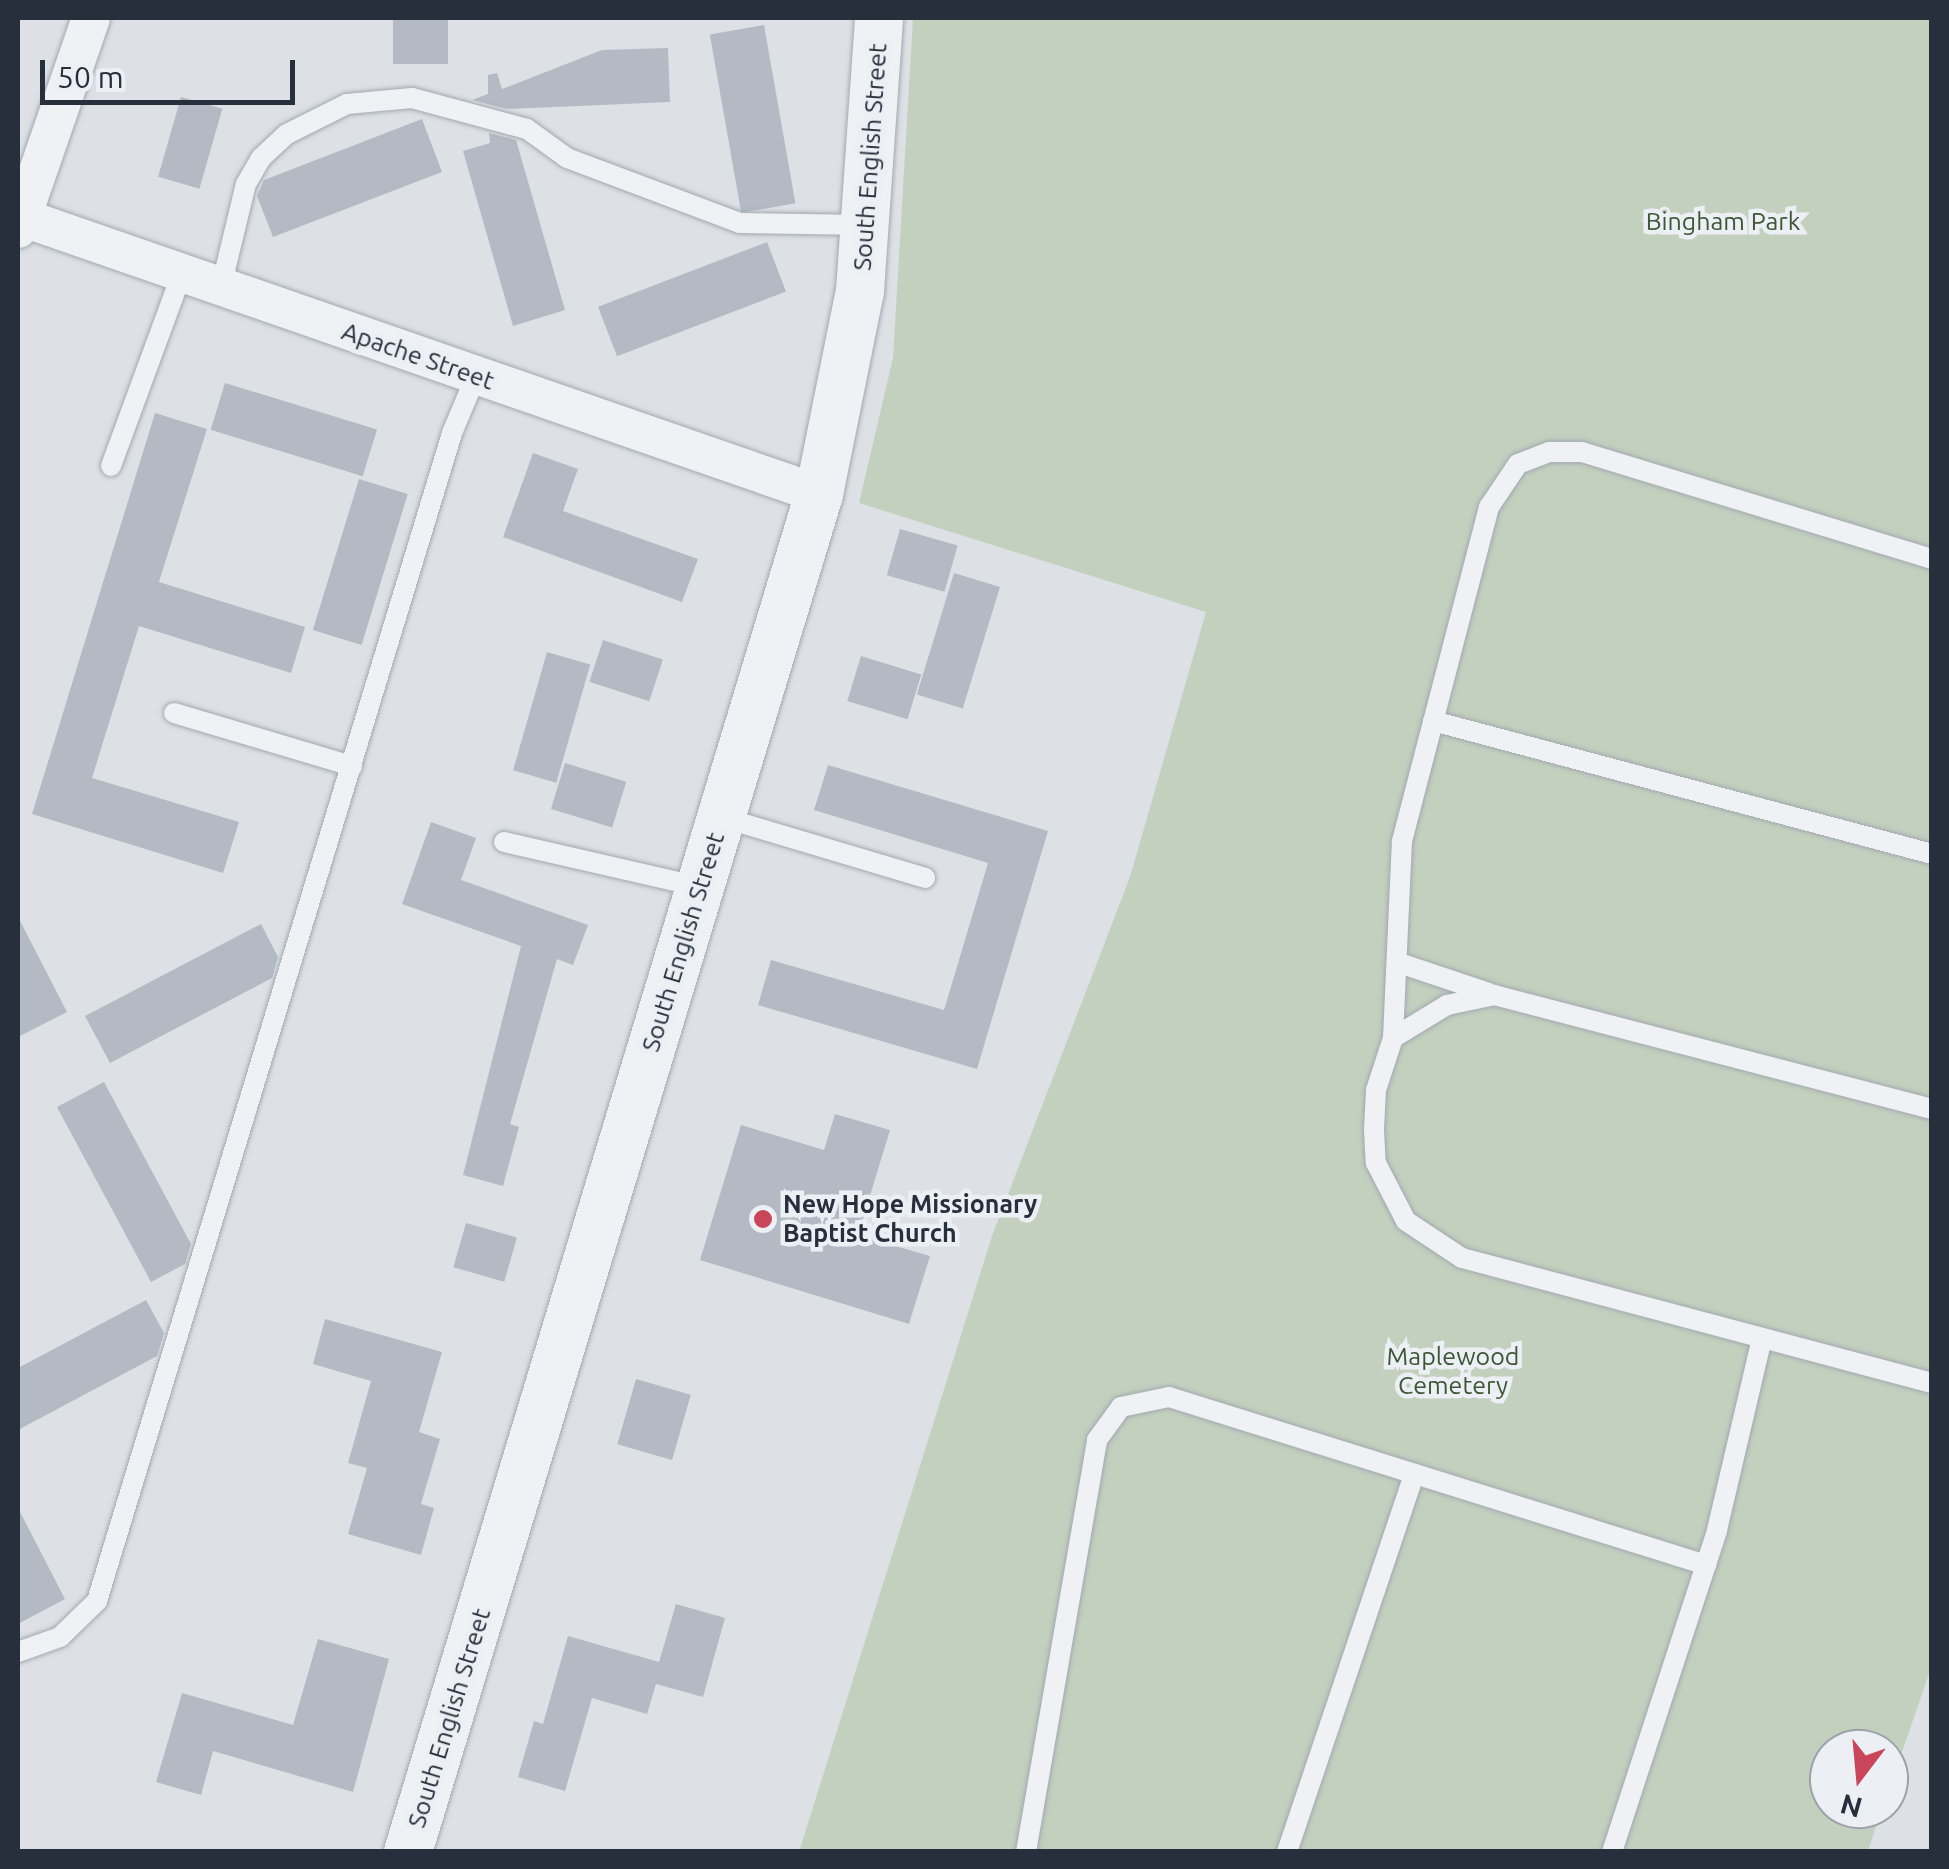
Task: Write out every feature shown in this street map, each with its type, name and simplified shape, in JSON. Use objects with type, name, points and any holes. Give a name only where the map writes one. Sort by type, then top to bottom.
[{"type":"street","points":[[19,221],[91,18]]},
{"type":"street","name":"South English Street","points":[[408,1852],[819,494],[847,368],[868,224],[879,18]]},
{"type":"street","name":"Apache Street","points":[[19,221],[819,494]]},
{"type":"lane","points":[[221,287],[246,184],[260,158],[287,134],[347,104],[412,98],[527,129],[567,158],[740,222],[868,224]]},
{"type":"lane","points":[[111,466],[182,274]]},
{"type":"lane","points":[[18,1652],[60,1637],[97,1601],[452,433],[476,376]]},
{"type":"lane","points":[[1932,558],[1582,452],[1534,454],[1506,474],[1489,507],[1402,840],[1393,1038],[1376,1090],[1376,1163],[1388,1194],[1430,1242],[1462,1258],[1932,1384]]},
{"type":"lane","points":[[174,713],[352,766]]},
{"type":"lane","points":[[1433,721],[1932,854]]},
{"type":"lane","points":[[721,817],[925,878]]},
{"type":"lane","points":[[504,842],[700,887]]},
{"type":"lane","points":[[1399,963],[1495,995],[1932,1109]]},
{"type":"lane","points":[[1393,1038],[1447,1005],[1495,995]]},
{"type":"lane","points":[[1612,1852],[1706,1566],[1762,1338]]},
{"type":"lane","points":[[1026,1852],[1097,1440],[1107,1418],[1146,1398],[1169,1398],[1706,1566]]},
{"type":"lane","points":[[1287,1852],[1414,1474]]},
{"type":"green space","name":"Maplewood Cemetery","points":[[913,18],[1931,18],[1932,1665],[1909,1732],[1809,1729],[1809,1829],[1875,1829],[1868,1851],[799,1852],[992,1236],[1130,877],[1206,612],[859,503],[893,358]]},
{"type":"building","points":[[393,18],[448,18],[448,64],[393,64]]},
{"type":"building","points":[[764,25],[795,203],[741,213],[710,35]]},
{"type":"building","points":[[668,48],[670,102],[507,109],[472,100],[488,94],[488,75],[497,73],[502,89],[602,50]]},
{"type":"building","points":[[181,97],[222,109],[199,189],[158,177]]},
{"type":"building","points":[[422,119],[442,172],[273,237],[257,196],[264,180]]},
{"type":"building","points":[[489,133],[516,140],[565,310],[513,326],[463,151],[490,143]]},
{"type":"building","points":[[767,242],[786,291],[617,356],[598,307]]},
{"type":"building","points":[[225,383],[377,429],[363,476],[211,430]]},
{"type":"building","points":[[155,413],[207,429],[159,582],[305,627],[291,673],[139,626],[92,778],[239,822],[223,873],[32,814]]},
{"type":"building","points":[[533,453],[578,469],[563,511],[698,559],[682,602],[503,537]]},
{"type":"building","points":[[359,479],[408,494],[362,645],[313,630]]},
{"type":"building","points":[[900,529],[958,546],[944,592],[887,575]]},
{"type":"building","points":[[954,573],[1000,587],[963,708],[917,694]]},
{"type":"building","points":[[603,640],[663,659],[649,701],[589,682]]},
{"type":"building","points":[[547,652],[590,664],[556,783],[513,770]]},
{"type":"building","points":[[861,656],[921,674],[908,719],[847,701]]},
{"type":"building","points":[[565,763],[626,782],[612,828],[551,809]]},
{"type":"building","points":[[828,765],[1048,831],[977,1069],[758,1005],[771,960],[944,1010],[988,863],[814,810]]},
{"type":"building","points":[[431,822],[476,838],[461,880],[588,925],[573,965],[557,959],[510,1124],[519,1127],[503,1186],[463,1175],[521,946],[402,904]]},
{"type":"building","points":[[18,917],[67,1012],[18,1037]]},
{"type":"building","points":[[261,924],[278,957],[272,978],[110,1063],[85,1016]]},
{"type":"building","points":[[104,1082],[191,1244],[185,1264],[151,1282],[57,1107]]},
{"type":"building","name":"New Hope Missionary Baptist Church","points":[[835,1114],[890,1130],[858,1235],[930,1256],[909,1324],[700,1260],[741,1125],[824,1150]]},
{"type":"building","points":[[466,1223],[517,1238],[504,1282],[453,1267]]},
{"type":"building","points":[[146,1300],[164,1333],[157,1356],[18,1430],[18,1368]]},
{"type":"building","points":[[325,1319],[442,1352],[419,1432],[440,1439],[421,1504],[434,1508],[421,1555],[348,1534],[367,1468],[348,1463],[371,1381],[313,1364]]},
{"type":"building","points":[[636,1379],[691,1395],[672,1460],[617,1444]]},
{"type":"building","points":[[18,1508],[65,1599],[18,1624]]},
{"type":"building","points":[[676,1604],[725,1618],[703,1697],[656,1684],[647,1714],[592,1698],[565,1791],[518,1777],[534,1721],[543,1724],[568,1636],[659,1662]]},
{"type":"building","points":[[318,1639],[389,1659],[353,1792],[213,1751],[201,1795],[156,1782],[182,1693],[293,1725]]},
{"type":"place","name":"New Hope Missionary Baptist Church","points":[[763,1219]]},
{"type":"park label","name":"Bingham Park","points":[[1723,221]]}]
